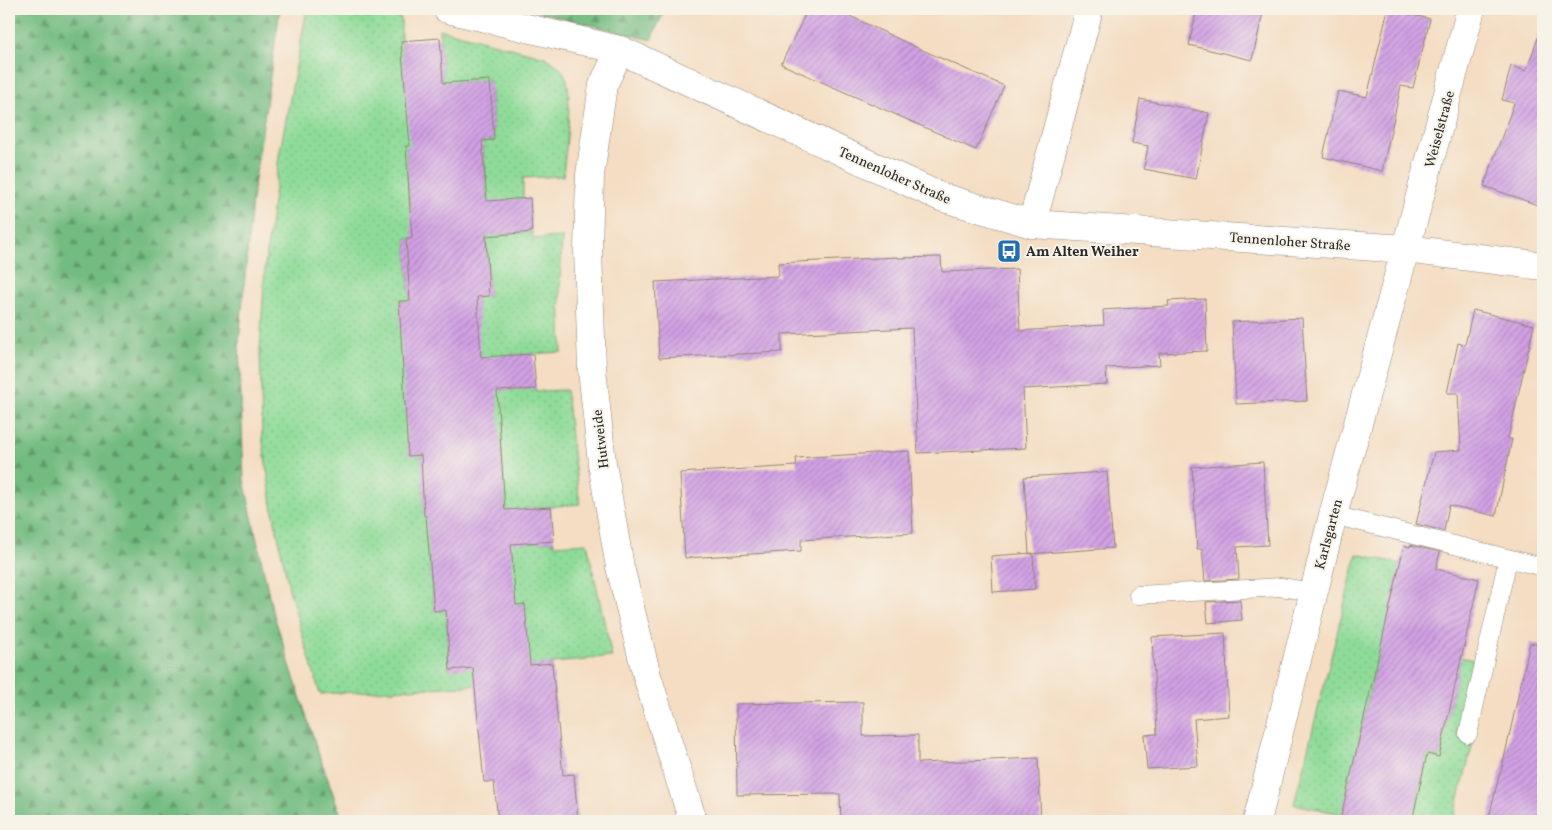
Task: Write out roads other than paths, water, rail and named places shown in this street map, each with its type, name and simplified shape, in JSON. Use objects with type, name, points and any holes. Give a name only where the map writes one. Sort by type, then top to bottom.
[{"type":"street","name":"Tennenloher Straße","points":[[447,9],[620,50],[941,198],[1032,224],[1406,249],[1543,266]]},
{"type":"street","points":[[1032,224],[1089,9]]},
{"type":"street","name":"Weiselstraße","points":[[1406,249],[1471,9]]},
{"type":"street","name":"Hutweide","points":[[620,50],[604,85],[590,175],[588,250],[592,369],[602,463],[620,566],[647,676],[693,821]]},
{"type":"street","name":"Karlsgarten","points":[[1257,821],[1312,592],[1406,249]]},
{"type":"lane","points":[[1333,514],[1543,567]]},
{"type":"lane","points":[[1468,734],[1508,559]]},
{"type":"lane","points":[[1138,595],[1281,587],[1312,592]]},
{"type":"place","name":"Am Alten Weiher","points":[[1009,251]]}]
